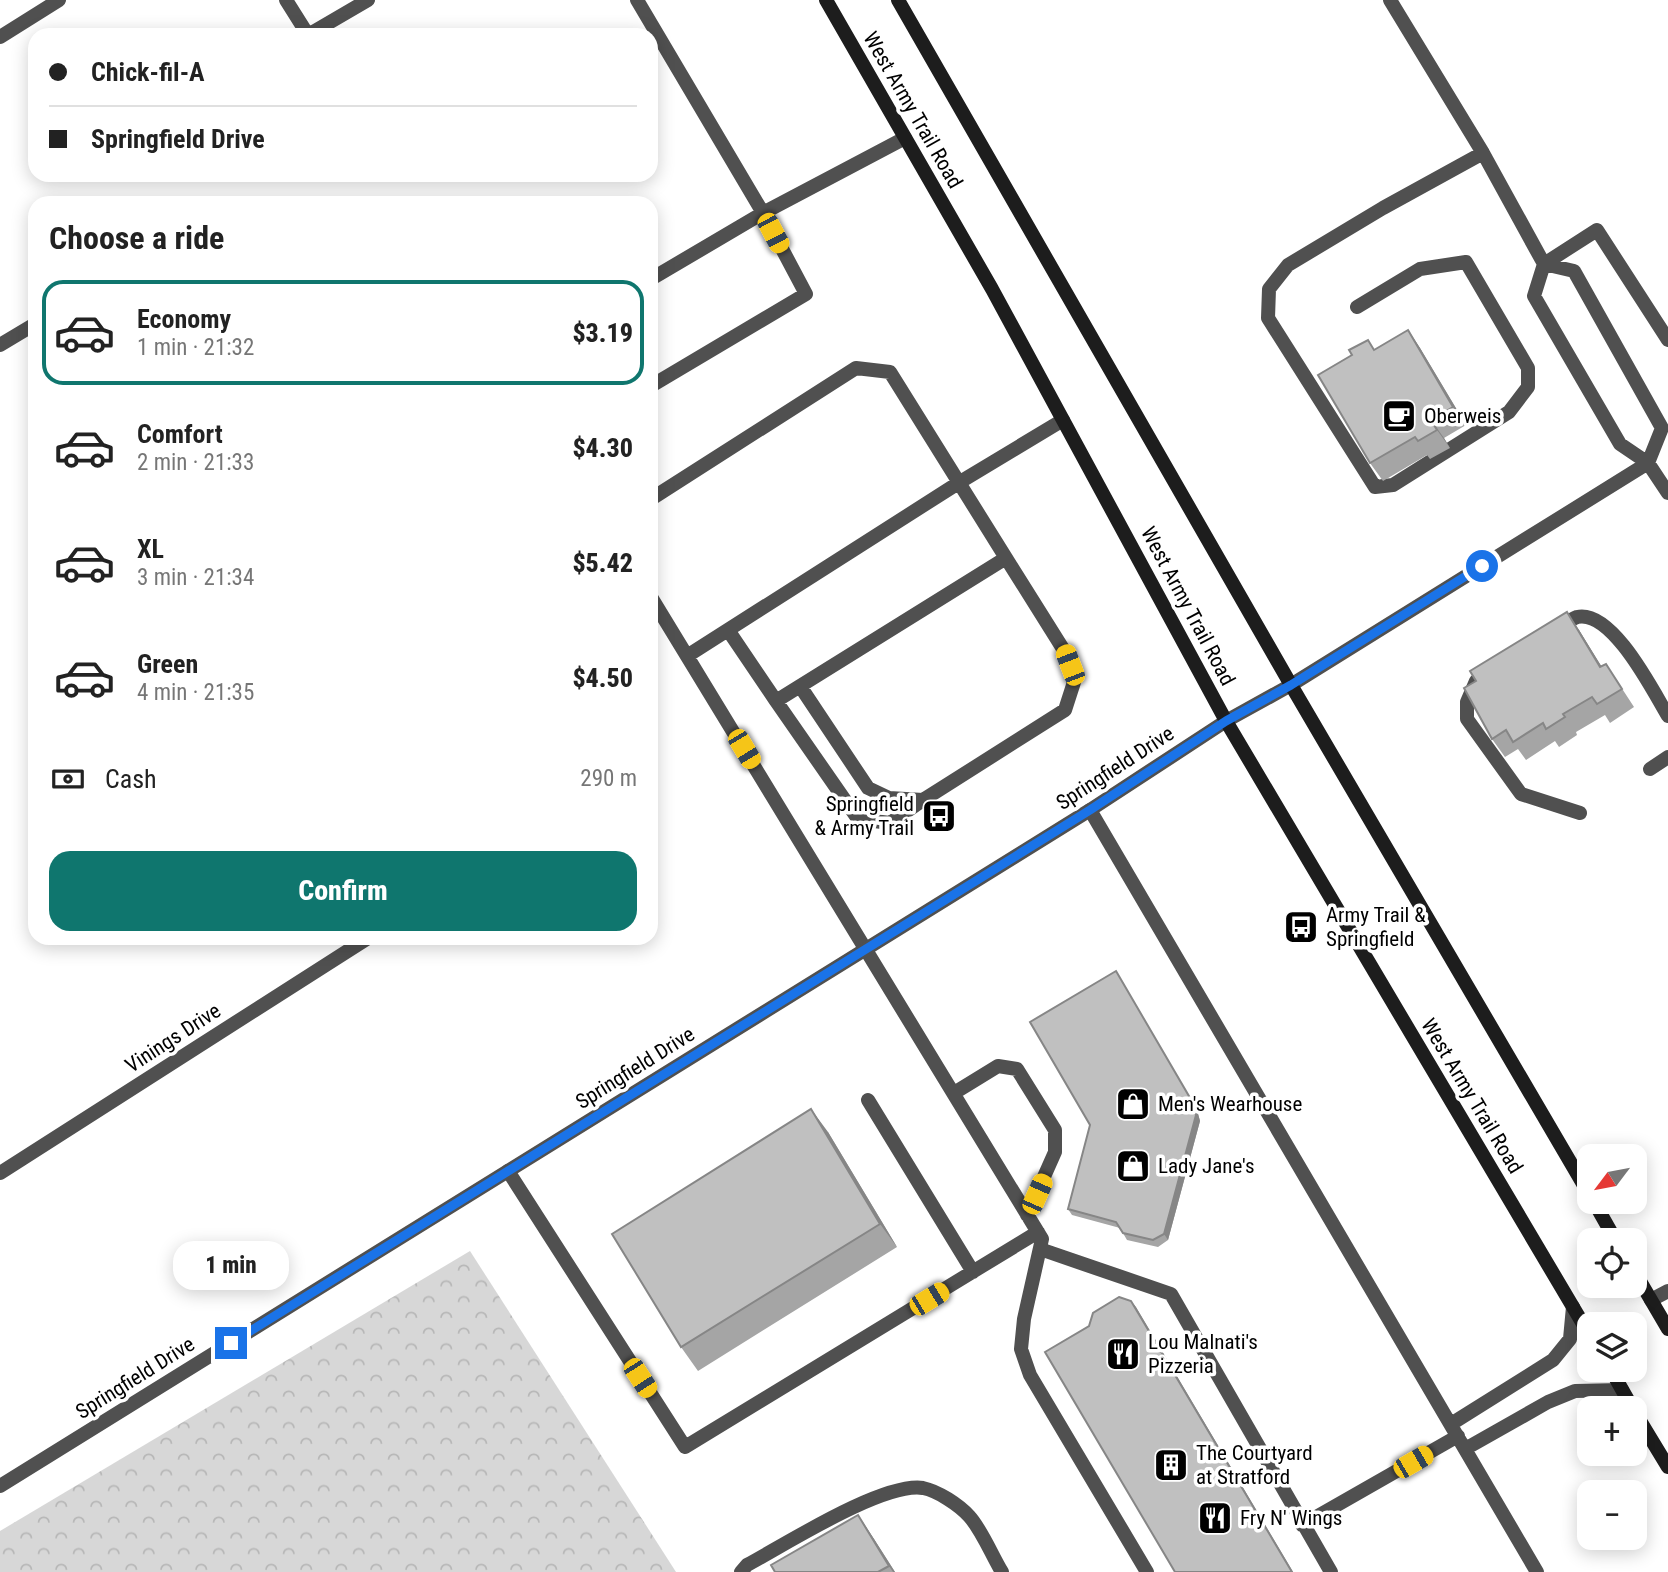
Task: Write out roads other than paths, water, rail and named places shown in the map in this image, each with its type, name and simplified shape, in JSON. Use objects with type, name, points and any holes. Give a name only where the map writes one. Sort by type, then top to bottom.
[{"type":"main road","name":"West Army Trail Road","points":[[827,0],[992,289],[1226,721],[1577,1314]]},
{"type":"main road","name":"West Army Trail Road","points":[[898,0],[1291,685],[1577,1174]]},
{"type":"main road","points":[[1647,1293],[1668,1329]]},
{"type":"main road","points":[[1618,1382],[1626,1396]]},
{"type":"main road","points":[[1647,1432],[1668,1467]]},
{"type":"street","points":[[0,37],[59,0]]},
{"type":"street","points":[[286,0],[304,28]]},
{"type":"street","points":[[320,28],[368,0]]},
{"type":"street","points":[[637,0],[654,28]]},
{"type":"street","points":[[1390,0],[1483,153],[1544,264],[1574,271],[1662,428],[1648,463]]},
{"type":"street","points":[[658,36],[763,213],[806,294],[658,382]]},
{"type":"street","points":[[658,275],[763,213],[905,138]]},
{"type":"street","points":[[1357,307],[1420,269],[1466,262],[1528,368],[1528,387],[1508,412],[1393,485],[1375,487],[1268,318],[1269,289],[1288,265],[1383,208],[1483,153]]},
{"type":"street","points":[[1668,340],[1597,230],[1544,264],[1534,296],[1620,444],[1648,463],[1668,493]]},
{"type":"street","points":[[0,345],[28,328]]},
{"type":"street","points":[[658,495],[856,368],[890,372],[1065,652],[1075,679],[1065,710],[890,823],[858,819],[728,630]]},
{"type":"street","points":[[687,656],[960,482],[1063,421]]},
{"type":"street","name":"Springfield Drive","points":[[0,1486],[1090,810],[1226,721],[1291,685],[1648,463]]},
{"type":"street","points":[[776,702],[1006,558]]},
{"type":"street","points":[[658,608],[1042,1239],[1024,1319],[1021,1349],[1030,1375],[1147,1572]]},
{"type":"street","points":[[1543,638],[1577,617],[1595,619],[1626,648],[1668,716]]},
{"type":"street","points":[[1488,674],[1476,681],[1467,702],[1467,719],[1521,794],[1580,813]]},
{"type":"street","points":[[800,686],[868,788],[889,798],[923,800]]},
{"type":"street","points":[[1650,769],[1668,757]]},
{"type":"street","points":[[1090,810],[1537,1572]]},
{"type":"street","name":"Vinings Drive","points":[[0,1173],[357,945]]},
{"type":"street","points":[[954,1093],[998,1066],[1017,1069],[1055,1130],[1055,1152],[1027,1215]]},
{"type":"street","points":[[868,1100],[973,1272]]},
{"type":"street","points":[[508,1171],[685,1447],[1038,1232]]},
{"type":"street","points":[[1040,1249],[1171,1294],[1331,1572]]},
{"type":"street","points":[[1651,1300],[1668,1291]]},
{"type":"street","points":[[1302,1525],[1458,1436],[1553,1360],[1570,1339],[1573,1307]]},
{"type":"street","points":[[1458,1436],[1575,1391],[1622,1390]]},
{"type":"street","points":[[741,1572],[747,1565],[867,1500],[894,1489],[924,1488],[948,1499],[970,1517],[1002,1572]]},
{"type":"place","name":"Oberweis","points":[[1399,416]]},
{"type":"place","name":"Springfield & Army Trail","points":[[939,816]]},
{"type":"place","name":"Army Trail & Springfield","points":[[1301,927]]},
{"type":"place","name":"Men's Wearhouse","points":[[1133,1104]]},
{"type":"place","name":"Lady Jane's","points":[[1133,1166]]},
{"type":"place","name":"Lou Malnati's Pizzeria","points":[[1123,1354]]},
{"type":"place","name":"The Courtyard at Stratford","points":[[1171,1465]]},
{"type":"place","name":"Fry N' Wings","points":[[1215,1518]]}]
